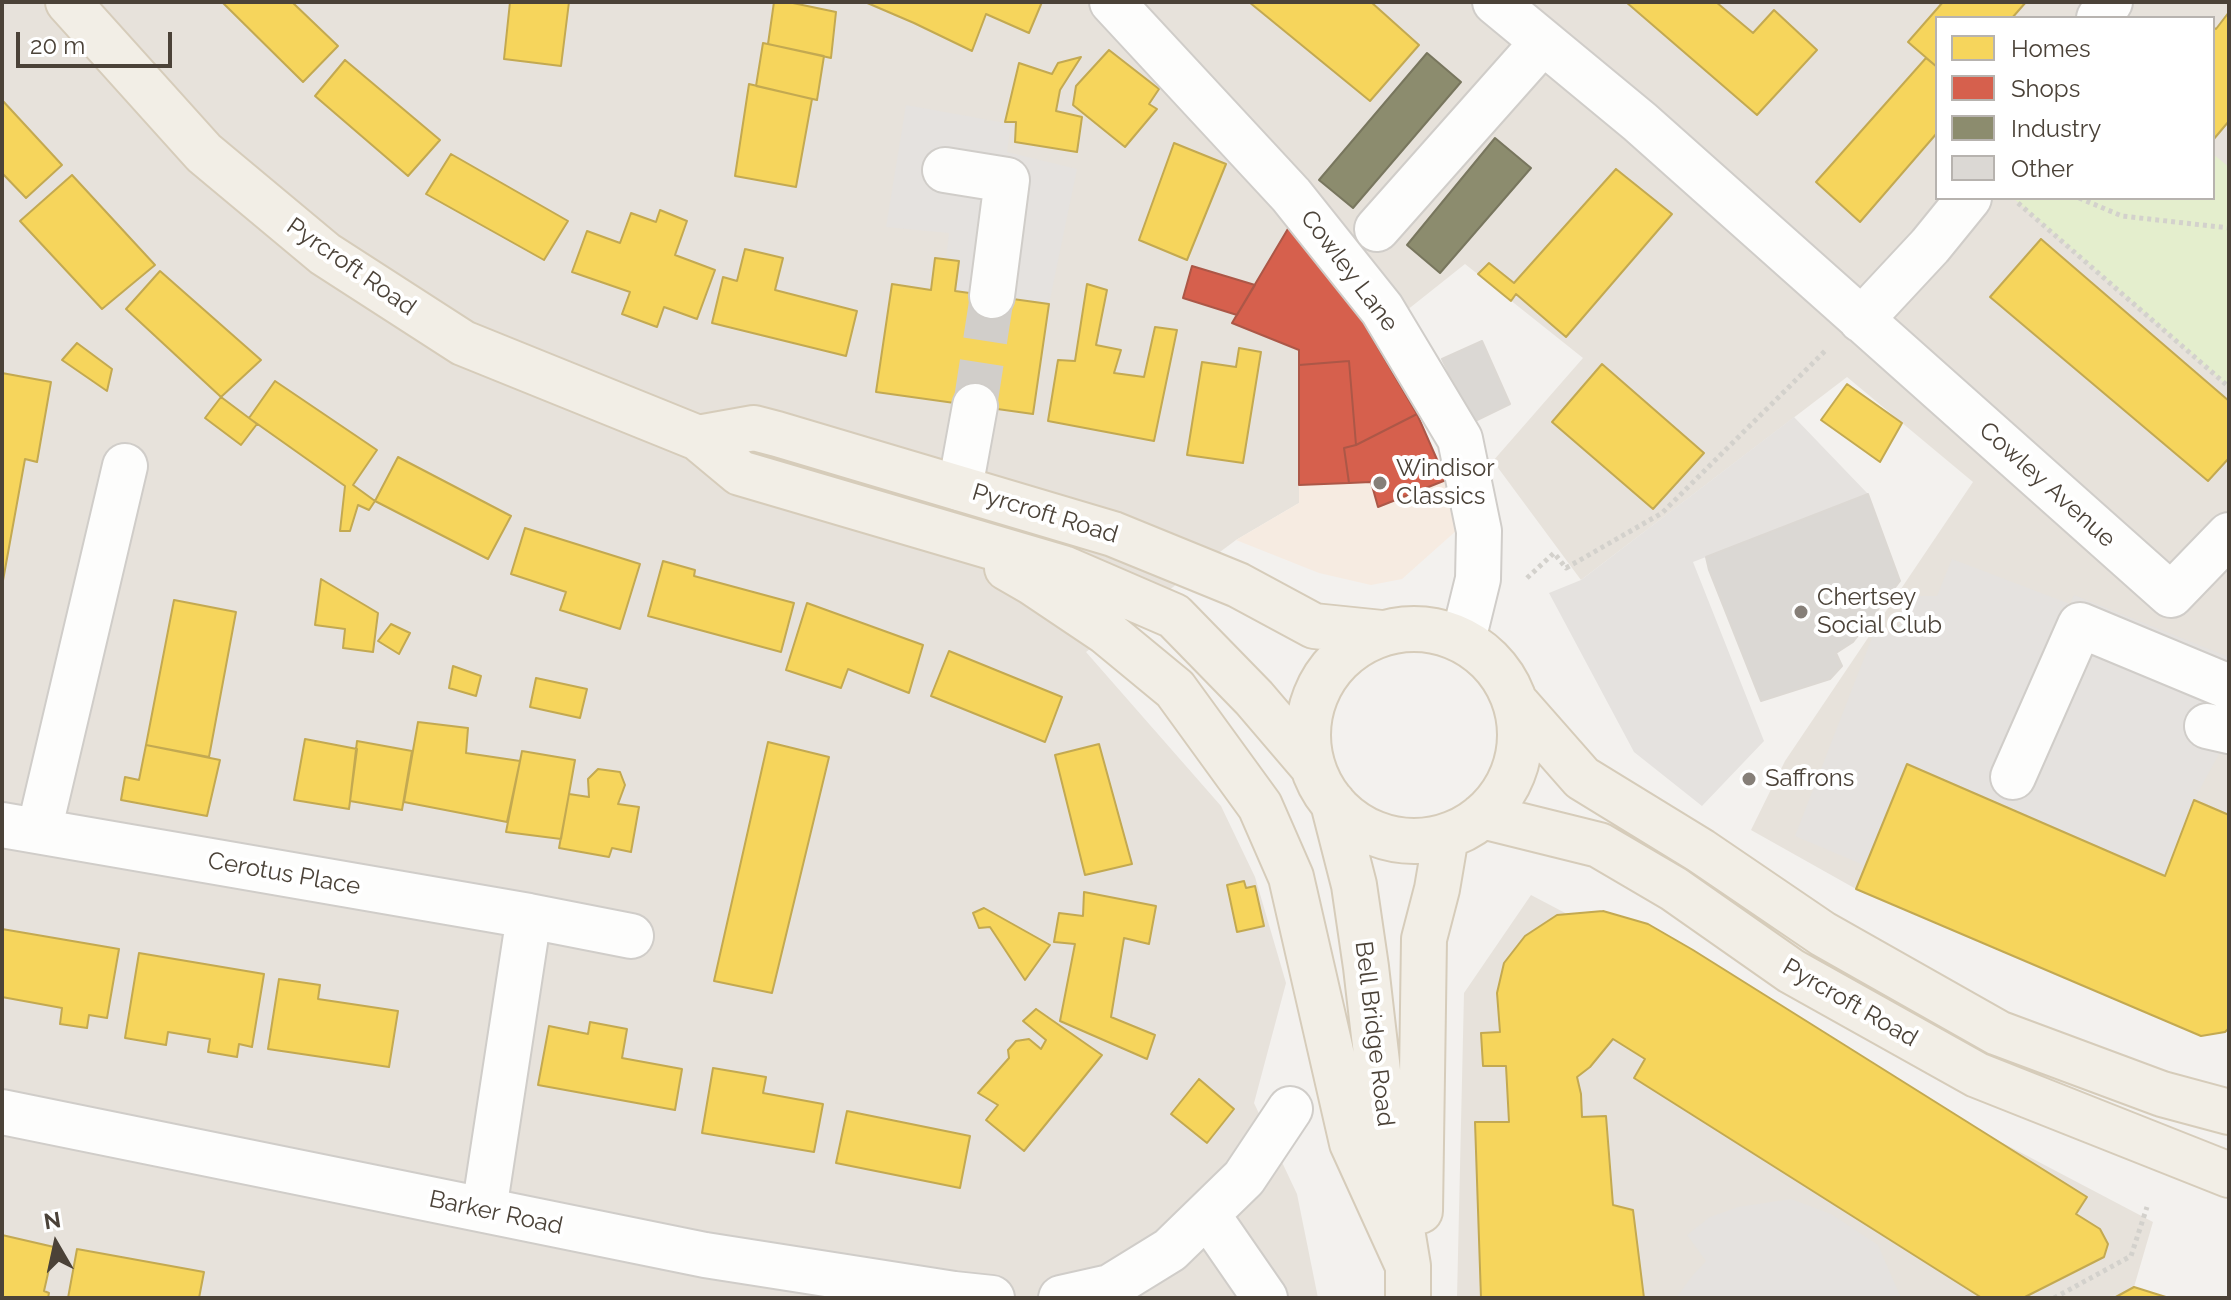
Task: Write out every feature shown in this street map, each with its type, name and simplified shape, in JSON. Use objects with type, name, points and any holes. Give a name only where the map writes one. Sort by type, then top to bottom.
[{"type":"main road","name":"Pyrcroft Road","points":[[68,2],[204,153],[325,254],[463,343],[698,438],[740,473],[1063,568],[1174,616],[1254,698],[1323,785]]},
{"type":"main road","name":"Pyrcroft Road","points":[[698,438],[754,428],[1113,534],[1238,585],[1314,626],[1382,633]]},
{"type":"main road","points":[[941,532],[1033,583],[1106,632],[1175,689],[1260,806],[1291,877],[1352,1143],[1408,1282]]},
{"type":"main road","points":[[1410,628],[1437,631],[1463,640],[1486,657],[1504,677],[1516,703],[1521,734],[1517,764],[1503,792],[1464,826],[1415,841],[1384,837],[1356,824],[1323,785],[1308,733],[1313,701],[1329,671],[1353,648],[1382,633],[1410,628]]},
{"type":"main road","name":"Pyrcroft Road","points":[[1516,703],[1582,778],[1701,851],[1823,934],[1998,1033],[2162,1094],[2229,1112]]},
{"type":"main road","name":"Bell Bridge Road","points":[[1323,785],[1354,885],[1408,1282]]},
{"type":"main road","name":"Pyrcroft Road","points":[[1464,826],[1599,845],[1674,889],[1791,971],[1977,1075],[2229,1175]]},
{"type":"main road","name":"Bell Bridge Road","points":[[1408,1282],[1420,1210],[1424,939],[1437,889],[1464,826]]},
{"type":"street","name":"Cowley Lane","points":[[1112,2],[1291,195],[1382,309],[1460,439],[1479,531],[1478,579],[1463,640]]},
{"type":"street","name":"Cowley Avenue","points":[[1495,2],[1640,122],[2171,595],[2229,535]]},
{"type":"street","points":[[1377,229],[1543,42]]},
{"type":"street","points":[[945,170],[1007,180],[992,296]]},
{"type":"street","points":[[1861,320],[1930,246],[1967,200]]},
{"type":"street","points":[[960,488],[975,406]]},
{"type":"street","name":"Cerotus Place","points":[[125,466],[21,828],[631,936]]},
{"type":"street","points":[[2013,777],[2080,625],[2229,687]]},
{"type":"street","points":[[484,1210],[529,916]]},
{"type":"street","points":[[1061,1298],[1110,1287],[1170,1250],[1244,1178],[1290,1109]]},
{"type":"street","name":"Barker Road","points":[[2,1112],[705,1255],[948,1296],[992,1298]]},
{"type":"street","points":[[1207,1214],[1265,1298]]},
{"type":"path","points":[[2015,200],[2229,387]]},
{"type":"path","points":[[2084,200],[2122,216],[2229,228]]},
{"type":"path","points":[[1517,587],[1554,553],[1566,568],[1662,513],[1827,349]]},
{"type":"path","points":[[2054,1298],[2131,1256],[2147,1207]]},
{"type":"shaded area","points":[[2,2],[2229,2],[2229,1028],[2225,1032],[2201,1036],[1856,889],[1751,830],[1785,761],[1973,482],[1847,377],[1581,580],[1493,461],[1583,358],[1465,264],[1372,338],[1299,350],[1299,503],[1236,540],[1086,652],[1221,806],[1255,877],[1286,983],[1254,1103],[1297,1194],[1318,1298],[2,1298]]},
{"type":"shaded area","points":[[906,105],[1011,124],[1007,152],[1077,169],[1049,304],[955,291],[959,262],[946,259],[949,233],[886,227]]},
{"type":"shaded area","points":[[1292,222],[1417,414],[1446,480],[1457,530],[1402,579],[1371,585],[1319,573],[1236,540],[1299,503],[1299,351],[1232,323]]},
{"type":"shaded area","points":[[1794,417],[1868,494],[1693,562],[1764,741],[1702,806],[1634,752],[1549,593],[1581,580]]},
{"type":"shaded area","points":[[1952,559],[2070,604],[2074,595],[2229,657],[2229,715],[2200,743],[2220,752],[2194,800],[2165,876],[1866,866],[1795,836],[1875,630],[1897,634],[1910,596],[1937,596]]},
{"type":"shaded area","points":[[1531,895],[2153,1222],[2134,1287],[2114,1298],[1457,1298],[1464,993]]},
{"type":"shaded area","points":[[1791,1199],[1831,1214],[1878,1245],[1901,1298],[1676,1298],[1706,1261],[1687,1235],[1710,1217],[1738,1207]]},
{"type":"green space","points":[[2215,156],[2229,167],[2229,387],[2015,200],[2215,200]]},
{"type":"building: Homes","points":[[222,2],[292,2],[338,46],[303,82]]},
{"type":"building: Homes","points":[[510,2],[569,2],[561,66],[504,59]]},
{"type":"building: Homes","points":[[774,2],[836,12],[831,58],[768,44]]},
{"type":"building: Homes","points":[[865,2],[1042,2],[1029,33],[986,14],[972,51]]},
{"type":"building: Homes","points":[[1249,2],[1371,2],[1419,45],[1370,101]]},
{"type":"building: Homes","points":[[1626,2],[1716,2],[1753,33],[1774,10],[1817,50],[1757,115]]},
{"type":"building: Homes","points":[[1943,2],[2026,2],[2014,16],[1935,16],[1935,65],[1908,42]]},
{"type":"building: Homes","points":[[2229,12],[2229,121],[2215,138],[2215,28]]},
{"type":"building: Homes","points":[[763,43],[824,56],[817,100],[756,86]]},
{"type":"building: Homes","points":[[1109,50],[1159,89],[1149,104],[1157,109],[1125,147],[1073,105],[1076,86]]},
{"type":"building: Homes","points":[[1081,57],[1060,90],[1056,111],[1082,117],[1077,152],[1015,142],[1016,122],[1005,122],[1019,63],[1052,74],[1058,63]]},
{"type":"building: Homes","points":[[1926,58],[1935,65],[1935,135],[1860,222],[1816,182]]},
{"type":"building: Homes","points":[[345,60],[440,140],[408,176],[315,96]]},
{"type":"building: Homes","points":[[749,84],[812,99],[796,187],[735,176]]},
{"type":"building: Homes","points":[[2,100],[62,165],[26,198],[2,173]]},
{"type":"building: Homes","points":[[1174,143],[1226,164],[1187,260],[1139,240]]},
{"type":"building: Homes","points":[[451,154],[568,221],[544,260],[426,194]]},
{"type":"building: Homes","points":[[1616,169],[1672,214],[1566,337],[1516,294],[1511,301],[1478,274],[1489,263],[1514,283]]},
{"type":"building: Homes","points":[[72,175],[155,265],[102,309],[20,221]]},
{"type":"building: Homes","points":[[660,210],[687,221],[675,255],[715,270],[697,319],[664,307],[657,327],[622,314],[630,292],[572,272],[587,231],[620,243],[631,213],[656,222]]},
{"type":"building: Homes","points":[[2041,239],[2229,401],[2229,458],[2208,481],[1990,297]]},
{"type":"building: Homes","points":[[745,249],[783,258],[775,290],[857,311],[846,356],[712,323],[723,277],[737,281]]},
{"type":"building: Homes","points":[[935,258],[959,261],[955,291],[1049,304],[1033,414],[876,392],[892,284],[931,290]]},
{"type":"building: Homes","points":[[160,271],[261,360],[221,397],[126,309]]},
{"type":"building: Homes","points":[[1087,284],[1107,290],[1096,345],[1121,350],[1114,373],[1144,377],[1155,327],[1177,330],[1154,441],[1048,421],[1058,360],[1075,361]]},
{"type":"building: Homes","points":[[77,343],[112,369],[107,391],[62,360]]},
{"type":"building: Homes","points":[[1239,348],[1261,352],[1243,463],[1187,455],[1202,362],[1236,367]]},
{"type":"building: Homes","points":[[1602,364],[1704,453],[1653,509],[1552,422]]},
{"type":"building: Homes","points":[[2,373],[51,382],[37,462],[25,459],[2,586]]},
{"type":"building: Homes","points":[[275,381],[377,450],[353,485],[375,501],[369,510],[358,505],[350,531],[340,531],[345,486],[249,418]]},
{"type":"building: Homes","points":[[1847,384],[1902,423],[1880,462],[1821,420]]},
{"type":"building: Homes","points":[[221,397],[257,424],[241,445],[205,418]]},
{"type":"building: Homes","points":[[398,457],[511,516],[488,559],[375,501]]},
{"type":"building: Homes","points":[[525,528],[640,564],[620,629],[560,610],[566,592],[511,574]]},
{"type":"building: Homes","points":[[663,561],[695,570],[694,576],[794,603],[781,652],[648,616]]},
{"type":"building: Homes","points":[[321,579],[378,613],[373,652],[343,648],[345,629],[315,625]]},
{"type":"building: Homes","points":[[174,600],[236,612],[209,757],[146,745]]},
{"type":"building: Homes","points":[[807,603],[923,645],[909,693],[848,669],[841,688],[786,670]]},
{"type":"building: Homes","points":[[391,624],[410,633],[399,654],[378,641]]},
{"type":"building: Homes","points":[[949,651],[1062,697],[1045,742],[931,696]]},
{"type":"building: Homes","points":[[453,666],[481,676],[476,696],[449,688]]},
{"type":"building: Homes","points":[[536,678],[587,689],[580,718],[530,707]]},
{"type":"building: Homes","points":[[418,722],[468,728],[466,753],[520,761],[507,822],[404,802]]},
{"type":"building: Homes","points":[[305,739],[357,749],[349,809],[294,800]]},
{"type":"building: Homes","points":[[357,741],[412,751],[402,810],[350,801]]},
{"type":"building: Homes","points":[[768,742],[829,757],[772,993],[714,981]]},
{"type":"building: Homes","points":[[1099,744],[1132,864],[1085,875],[1055,755]]},
{"type":"building: Homes","points":[[146,745],[220,760],[207,816],[121,800],[125,777],[139,780]]},
{"type":"building: Homes","points":[[522,751],[575,760],[561,839],[506,832]]},
{"type":"building: Homes","points":[[1907,764],[2165,876],[2194,800],[2229,815],[2229,1028],[2225,1032],[2201,1036],[1856,889]]},
{"type":"building: Homes","points":[[598,769],[620,772],[625,785],[618,804],[639,807],[631,852],[612,848],[609,857],[559,848],[569,794],[589,797],[588,779]]},
{"type":"building: Homes","points":[[1244,881],[1246,888],[1255,886],[1264,926],[1237,932],[1227,885]]},
{"type":"building: Homes","points":[[1084,892],[1156,906],[1149,944],[1124,938],[1111,1017],[1155,1035],[1147,1059],[1060,1021],[1075,944],[1054,942],[1059,913],[1083,916]]},
{"type":"building: Homes","points":[[984,908],[1050,945],[1025,980],[990,927],[979,928],[973,913]]},
{"type":"building: Homes","points":[[1603,911],[1648,924],[1693,950],[2087,1197],[2076,1214],[2100,1229],[2108,1244],[2104,1257],[2023,1298],[1982,1298],[1634,1078],[1645,1059],[1613,1039],[1590,1067],[1577,1077],[1582,1117],[1606,1116],[1613,1205],[1633,1210],[1644,1298],[1481,1298],[1475,1122],[1509,1122],[1506,1066],[1483,1066],[1481,1033],[1500,1032],[1497,993],[1504,963],[1525,936],[1557,915]]},
{"type":"building: Homes","points":[[2,929],[119,949],[107,1018],[89,1015],[87,1028],[60,1024],[62,1008],[2,997]]},
{"type":"building: Homes","points":[[139,953],[264,974],[252,1047],[239,1044],[237,1057],[208,1052],[210,1039],[168,1032],[166,1045],[125,1038]]},
{"type":"building: Homes","points":[[279,979],[320,985],[318,999],[398,1011],[389,1067],[268,1049]]},
{"type":"building: Homes","points":[[1036,1009],[1102,1055],[1024,1151],[986,1120],[998,1105],[978,1093],[1009,1058],[1008,1050],[1016,1041],[1029,1039],[1041,1049],[1046,1040],[1023,1021]]},
{"type":"building: Homes","points":[[590,1022],[627,1029],[622,1058],[682,1069],[675,1110],[538,1085],[549,1026],[588,1034]]},
{"type":"building: Homes","points":[[713,1068],[766,1077],[763,1093],[823,1104],[814,1152],[702,1133]]},
{"type":"building: Homes","points":[[1199,1079],[1234,1109],[1207,1143],[1171,1114]]},
{"type":"building: Homes","points":[[847,1111],[970,1136],[960,1188],[836,1163]]},
{"type":"building: Homes","points":[[2,1235],[54,1247],[44,1291],[49,1293],[48,1298],[2,1298]]},
{"type":"building: Homes","points":[[77,1249],[204,1272],[199,1298],[68,1298]]},
{"type":"building: Homes","points":[[2134,1287],[2169,1298],[2114,1298]]},
{"type":"building: Shops","points":[[1292,222],[1335,274],[1417,414],[1356,445],[1349,361],[1299,365],[1299,350],[1232,323]]},
{"type":"building: Shops","points":[[1192,266],[1255,285],[1237,315],[1183,298]]},
{"type":"building: Shops","points":[[1349,361],[1356,445],[1344,448],[1349,483],[1299,485],[1299,365]]},
{"type":"building: Shops","points":[[1417,414],[1446,480],[1378,507],[1371,482],[1349,483],[1344,448]]},
{"type":"building: Industry","points":[[1427,53],[1461,82],[1353,208],[1319,180]]},
{"type":"building: Industry","points":[[1495,138],[1531,168],[1440,273],[1407,245]]},
{"type":"building: Other","points":[[1482,341],[1510,404],[1473,422],[1442,359]]},
{"type":"building: Other","name":"Chertsey Social Club","points":[[1868,494],[1900,581],[1853,642],[1836,653],[1842,666],[1830,679],[1761,701],[1706,557]]},
{"type":"tunnel","points":[[975,406],[992,296]]},
{"type":"place","name":"Windisor Classics","points":[[1380,483]]},
{"type":"place","name":"Chertsey Social Club","points":[[1801,612]]},
{"type":"place","name":"Saffrons","points":[[1749,779]]}]
